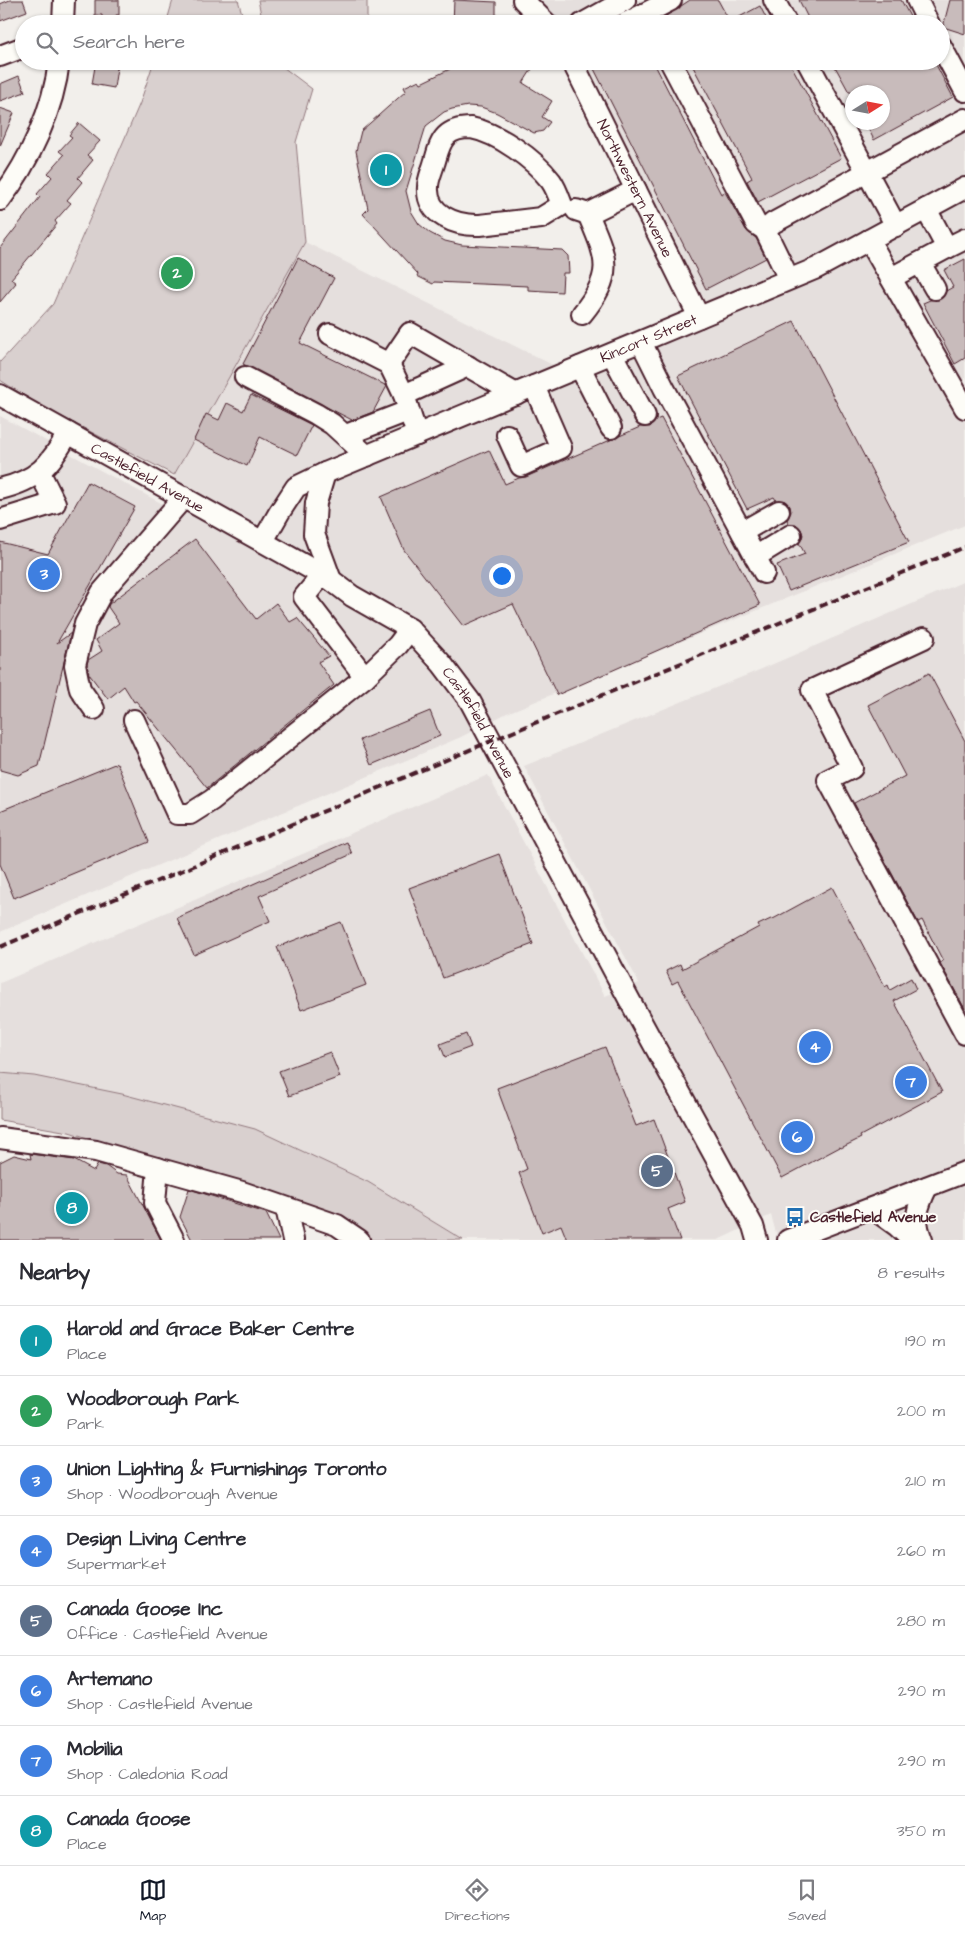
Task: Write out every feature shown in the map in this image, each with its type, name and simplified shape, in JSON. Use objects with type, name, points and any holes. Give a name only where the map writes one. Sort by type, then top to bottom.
[{"type":"street","points":[[63,15],[64,0]]},
{"type":"street","points":[[524,0],[538,15]]},
{"type":"street","points":[[598,15],[625,0]]},
{"type":"street","points":[[652,15],[672,0]]},
{"type":"street","points":[[774,0],[782,15]]},
{"type":"street","points":[[917,0],[924,15]]},
{"type":"street","points":[[0,56],[15,50]]},
{"type":"street","points":[[950,63],[965,91]]},
{"type":"street","points":[[0,200],[34,144],[56,85],[58,70]]},
{"type":"street","name":"Northwestern Avenue","points":[[576,70],[699,317]]},
{"type":"street","points":[[675,70],[756,224],[765,230],[790,279]]},
{"type":"street","points":[[812,70],[896,226]]},
{"type":"street","points":[[765,230],[772,223],[965,119]]},
{"type":"street","points":[[562,205],[541,218],[521,221],[472,225],[448,220],[433,206],[428,192],[429,181],[439,146],[445,137],[457,130],[471,128],[488,133],[518,151],[540,170],[551,181],[562,205],[588,214],[636,190]]},
{"type":"street","name":"Kincort Street","points":[[263,541],[296,487],[324,473],[817,268],[965,188]]},
{"type":"street","points":[[926,209],[947,248]]},
{"type":"street","points":[[582,314],[599,290],[605,266],[604,251],[588,214]]},
{"type":"street","points":[[892,278],[965,239]]},
{"type":"street","points":[[869,240],[965,408]]},
{"type":"street","points":[[920,263],[935,289]]},
{"type":"street","points":[[389,364],[410,333],[468,366],[525,390],[561,448],[521,466],[507,435]]},
{"type":"street","points":[[330,334],[389,364],[406,403],[417,435]]},
{"type":"street","points":[[641,342],[760,565],[791,535]]},
{"type":"street","points":[[612,354],[645,416]]},
{"type":"street","points":[[346,435],[406,403],[468,366]]},
{"type":"street","points":[[580,367],[611,428]]},
{"type":"street","points":[[245,377],[316,414],[346,435],[367,456]]},
{"type":"street","name":"Castlefield Avenue","points":[[0,395],[327,578],[352,596],[410,629],[442,664],[470,701],[630,1001],[753,1226],[758,1240]]},
{"type":"street","points":[[0,489],[18,485],[40,473],[58,452],[68,433]]},
{"type":"street","points":[[0,520],[55,503],[40,473]]},
{"type":"street","points":[[324,473],[316,503],[314,534],[327,578],[304,598],[365,677]]},
{"type":"street","points":[[94,709],[80,689],[75,665],[85,624],[102,592],[184,497]]},
{"type":"street","points":[[742,532],[779,511]]},
{"type":"street","points":[[134,720],[177,814],[190,814],[212,800],[350,691],[398,646],[410,629]]},
{"type":"street","points":[[924,638],[812,690],[852,768],[828,780],[965,1034]]},
{"type":"street","points":[[0,1138],[96,1151],[158,1168],[242,1192],[337,1225],[359,1240]]},
{"type":"street","points":[[158,1168],[155,1203],[174,1240]]},
{"type":"street","points":[[788,1240],[965,1172]]},
{"type":"street","points":[[922,1240],[916,1226],[916,1214],[927,1187]]},
{"type":"street","points":[[286,1208],[293,1240]]},
{"type":"street","points":[[872,1208],[897,1226],[912,1240]]},
{"type":"shaded area","points":[[173,0],[238,0],[242,15],[169,15]]},
{"type":"shaded area","points":[[258,0],[367,0],[367,15],[261,15]]},
{"type":"shaded area","points":[[536,0],[965,0],[965,525],[507,713],[461,737],[0,932],[0,416],[172,509],[174,475],[305,242],[581,379],[713,324],[706,303],[586,70],[950,70],[950,15],[550,15]]},
{"type":"shaded area","points":[[151,70],[287,70],[312,89],[296,142],[305,242],[174,475],[41,406],[0,380],[0,362],[53,304],[140,103]]},
{"type":"shaded area","points":[[965,581],[965,1240],[778,1240],[771,1215],[718,1240],[463,1240],[368,1182],[34,1076],[0,1073],[0,983],[488,775],[605,996],[639,983],[524,766],[757,671]]},
{"type":"shaded area","points":[[0,1073],[34,1076],[122,1094],[255,1129],[368,1182],[463,1240],[373,1240],[282,1198],[69,1132],[0,1120]]},
{"type":"building","points":[[10,0],[23,0],[27,11],[0,21],[0,4]]},
{"type":"building","points":[[95,0],[119,0],[119,15],[95,15]]},
{"type":"building","points":[[454,0],[496,2],[496,15],[453,15]]},
{"type":"building","points":[[690,0],[718,0],[726,15],[668,15]]},
{"type":"building","points":[[799,0],[901,0],[909,15],[806,15]]},
{"type":"building","points":[[950,0],[965,0],[965,34],[950,29],[950,15],[946,15]]},
{"type":"building","points":[[760,6],[764,15],[743,15]]},
{"type":"building","points":[[94,70],[117,70],[114,88],[92,84]]},
{"type":"building","points":[[448,70],[531,70],[523,83],[552,101],[542,117],[550,122],[543,131],[534,133],[497,113],[481,107],[468,106],[444,112],[426,126],[406,191],[411,211],[419,224],[430,233],[445,241],[462,245],[562,250],[568,256],[569,273],[563,273],[562,292],[528,290],[528,286],[434,282],[433,284],[417,276],[418,274],[363,214],[368,209],[356,151],[361,131],[406,91],[404,87],[419,80],[421,83]]},
{"type":"building","points":[[595,70],[658,70],[721,194],[725,192],[746,230],[756,238],[766,258],[706,289]]},
{"type":"building","points":[[695,70],[794,70],[841,158],[758,202],[747,181],[752,178]]},
{"type":"building","points":[[837,70],[939,70],[953,97],[874,140],[869,130],[890,130],[890,85],[845,85]]},
{"type":"building","points":[[19,76],[25,92],[0,101],[0,84]]},
{"type":"building","points":[[0,108],[14,113],[0,146]]},
{"type":"building","points":[[79,123],[100,141],[87,155],[93,160],[78,178],[82,182],[67,200],[71,203],[55,221],[57,224],[11,279],[16,283],[0,302],[0,248],[40,197],[37,194],[52,177],[48,173],[64,155],[59,151],[72,137],[69,135]]},
{"type":"building","points":[[298,258],[334,278],[300,343],[387,386],[373,412],[352,420],[243,364]]},
{"type":"building","points":[[965,259],[965,358],[955,364],[923,303],[940,299],[946,291],[953,287],[944,270]]},
{"type":"building","points":[[794,321],[909,542],[789,591],[777,565],[805,554],[799,543],[803,535],[801,529],[796,524],[789,524],[787,520],[791,512],[790,506],[785,501],[776,500],[774,497],[747,509],[678,376]]},
{"type":"building","points":[[251,395],[312,425],[297,455],[260,437],[247,466],[194,440],[206,414],[219,420],[227,403],[243,411]]},
{"type":"building","points":[[661,418],[760,605],[557,695],[513,604],[463,626],[404,550],[381,497],[489,450],[505,484],[526,477],[640,427],[650,427],[656,420]]},
{"type":"building","points":[[88,482],[135,507],[57,643],[71,633],[39,766],[18,775],[0,770],[0,542],[48,554]]},
{"type":"building","points":[[195,539],[256,619],[276,603],[290,622],[297,618],[329,656],[318,662],[334,685],[207,788],[136,701],[134,702],[124,686],[108,699],[89,674],[87,665],[88,660],[102,651],[96,640],[119,623],[108,607],[109,604]]},
{"type":"building","points":[[929,673],[965,741],[965,1009],[940,963],[943,961],[922,920],[918,922],[854,803],[905,776],[868,705]]},
{"type":"building","points":[[430,711],[440,736],[371,765],[360,740]]},
{"type":"building","points":[[117,763],[149,842],[14,898],[0,864],[0,811]]},
{"type":"building","points":[[347,842],[352,854],[259,896],[270,921],[194,955],[177,918]]},
{"type":"building","points":[[499,854],[533,944],[443,978],[409,888]]},
{"type":"building","points":[[832,887],[885,987],[888,985],[890,990],[911,978],[916,989],[894,1001],[942,1092],[860,1136],[861,1138],[782,1178],[678,981],[672,984],[666,971],[680,964],[682,969],[759,927],[758,925],[773,919]]},
{"type":"building","points":[[341,922],[366,985],[301,1010],[277,947]]},
{"type":"building","points":[[466,1034],[471,1047],[445,1057],[440,1044]]},
{"type":"building","points":[[605,1047],[636,1126],[654,1119],[685,1202],[668,1209],[680,1240],[567,1240],[561,1225],[542,1233],[519,1173],[527,1169],[497,1088]]},
{"type":"building","points":[[330,1052],[340,1077],[289,1096],[279,1071]]},
{"type":"building","points":[[30,1154],[74,1160],[94,1171],[98,1164],[106,1166],[117,1174],[127,1175],[161,1240],[0,1240],[0,1162],[14,1155],[31,1159]]},
{"type":"building","points":[[189,1189],[266,1213],[279,1240],[192,1240],[180,1217]]},
{"type":"railway","points":[[0,947],[503,736],[965,547]]},
{"type":"place","name":"Harold and Grace Baker Centre","points":[[386,170]]},
{"type":"place","name":"Woodborough Park","points":[[177,273]]},
{"type":"place","name":"Union Lighting & Furnishings Toronto","points":[[44,574]]},
{"type":"place","name":"Design Living Centre","points":[[815,1047]]},
{"type":"place","name":"Mobilia","points":[[911,1082]]},
{"type":"place","name":"Artemano","points":[[797,1137]]},
{"type":"place","name":"Canada Goose Inc","points":[[657,1171]]},
{"type":"place","name":"Canada Goose","points":[[72,1208]]},
{"type":"place","name":"Castlefield Avenue","points":[[795,1217]]}]
